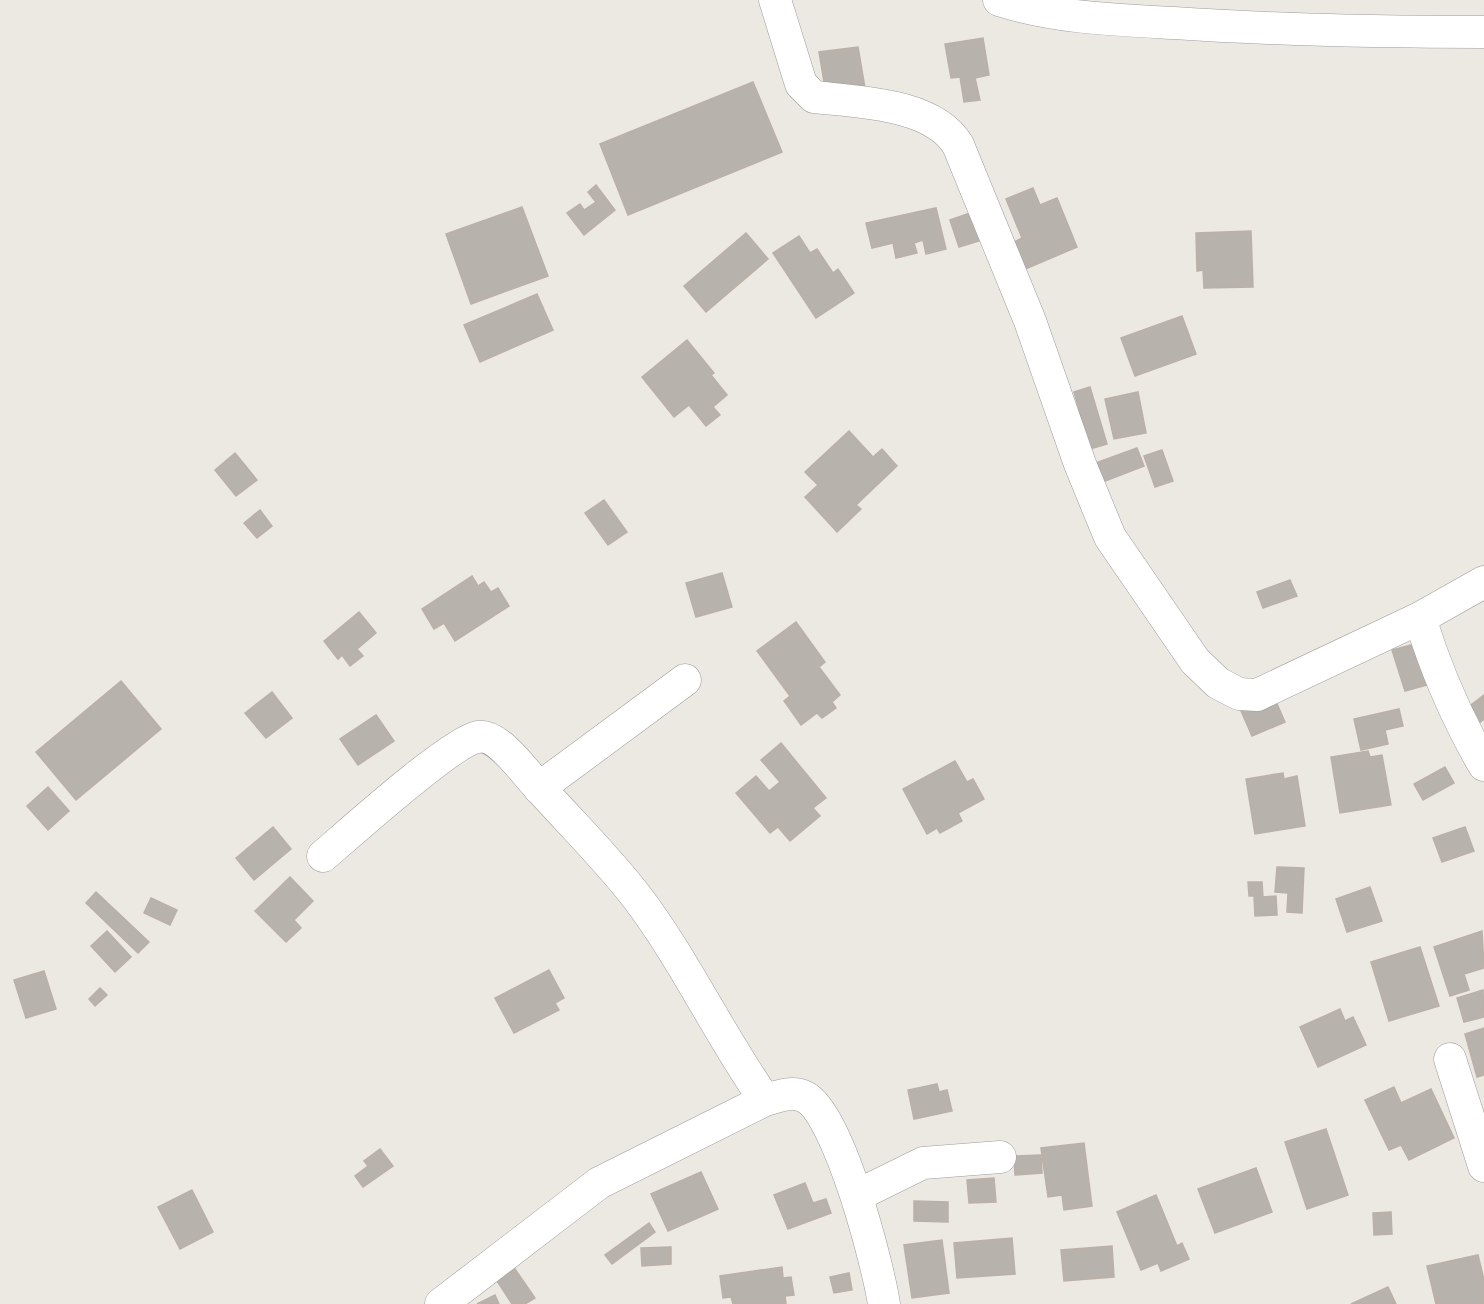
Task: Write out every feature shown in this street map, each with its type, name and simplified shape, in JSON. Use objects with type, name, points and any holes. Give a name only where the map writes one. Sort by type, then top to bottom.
[{"type":"street","points":[[775,0],[801,84],[807,92],[814,97],[896,108],[939,124],[951,132],[1030,321],[1080,464],[1110,537],[1195,661],[1218,683],[1239,694],[1257,695],[1420,618],[1484,582]]},
{"type":"street","points":[[999,0],[1022,8],[1094,18],[1299,31],[1484,32]]},
{"type":"street","points":[[1420,618],[1436,670],[1461,725],[1484,765]]},
{"type":"street","points":[[539,788],[685,680]]},
{"type":"street","points":[[323,856],[441,759],[475,737],[484,736],[495,741],[636,897],[693,982],[739,1063],[765,1100]]},
{"type":"street","points":[[1450,1059],[1484,1166]]},
{"type":"street","points":[[441,1304],[599,1183],[765,1100],[788,1094],[798,1094],[813,1103],[826,1124],[858,1195],[884,1304]]},
{"type":"street","points":[[858,1195],[923,1163],[1000,1157]]},
{"type":"building","points":[[983,38],[989,75],[975,78],[980,100],[964,102],[960,77],[951,78],[945,44]]},
{"type":"building","points":[[858,47],[865,88],[826,94],[819,52]]},
{"type":"building","points":[[753,82],[782,152],[628,215],[600,144]]},
{"type":"building","points":[[596,185],[615,210],[584,235],[567,213],[580,204],[584,210],[596,202],[588,192]]},
{"type":"building","points":[[1033,188],[1040,205],[1057,198],[1077,247],[1023,270],[1012,243],[1022,238],[1006,199]]},
{"type":"building","points":[[522,207],[548,276],[471,304],[446,234]]},
{"type":"building","points":[[936,208],[946,249],[926,254],[923,240],[914,243],[917,253],[896,258],[893,243],[872,248],[866,223]]},
{"type":"building","points":[[973,212],[982,240],[959,247],[950,220]]},
{"type":"building","points":[[1251,231],[1253,287],[1204,288],[1203,270],[1197,271],[1196,233]]},
{"type":"building","points":[[746,233],[768,259],[706,312],[684,286]]},
{"type":"building","points":[[799,236],[810,253],[817,249],[833,273],[838,269],[854,293],[816,318],[773,253]]},
{"type":"building","points":[[537,294],[553,330],[480,362],[464,325]]},
{"type":"building","points":[[1182,316],[1196,354],[1135,376],[1121,338]]},
{"type":"building","points":[[687,340],[714,373],[711,375],[727,395],[713,407],[720,415],[706,426],[689,405],[674,417],[642,377]]},
{"type":"building","points":[[1090,387],[1107,444],[1090,449],[1074,392]]},
{"type":"building","points":[[1138,392],[1146,433],[1114,439],[1105,399]]},
{"type":"building","points":[[849,431],[873,457],[882,449],[897,466],[856,505],[861,509],[837,532],[805,497],[818,485],[805,472]]},
{"type":"building","points":[[1137,448],[1144,466],[1100,483],[1093,464]]},
{"type":"building","points":[[1162,450],[1173,481],[1155,487],[1144,456]]},
{"type":"building","points":[[235,453],[257,480],[236,496],[215,470]]},
{"type":"building","points":[[604,500],[627,532],[608,545],[585,513]]},
{"type":"building","points":[[260,510],[272,526],[257,538],[244,523]]},
{"type":"building","points":[[722,573],[732,607],[696,617],[686,583]]},
{"type":"building","points":[[472,576],[478,586],[484,582],[491,592],[498,588],[509,606],[455,641],[444,623],[434,629],[422,609]]},
{"type":"building","points":[[1290,580],[1297,596],[1263,608],[1257,592]]},
{"type":"building","points":[[359,612],[376,633],[357,649],[363,656],[350,666],[342,655],[338,659],[324,641]]},
{"type":"building","points":[[796,622],[825,662],[819,667],[840,695],[832,702],[836,708],[822,718],[817,713],[801,725],[784,701],[790,696],[757,651]]},
{"type":"building","points":[[1415,644],[1427,685],[1405,691],[1392,650]]},
{"type":"building","points":[[121,681],[161,729],[76,800],[36,752]]},
{"type":"building","points":[[1271,690],[1285,722],[1252,736],[1238,704]]},
{"type":"building","points":[[272,692],[292,718],[266,738],[245,713]]},
{"type":"building","points":[[1484,695],[1484,719],[1474,727],[1462,712]]},
{"type":"building","points":[[1399,709],[1403,726],[1385,730],[1388,744],[1361,750],[1354,719]]},
{"type":"building","points":[[376,715],[394,741],[358,765],[340,739]]},
{"type":"building","points":[[781,743],[826,798],[813,808],[820,816],[790,841],[778,827],[770,833],[736,793],[756,776],[769,791],[780,782],[761,760]]},
{"type":"building","points":[[1368,751],[1370,757],[1382,755],[1391,805],[1340,813],[1331,757]]},
{"type":"building","points":[[955,761],[967,782],[973,779],[984,799],[958,813],[962,821],[940,833],[937,828],[927,834],[903,789]]},
{"type":"building","points":[[1445,767],[1454,783],[1423,800],[1414,784]]},
{"type":"building","points":[[1283,773],[1284,779],[1297,776],[1305,826],[1255,834],[1246,779]]},
{"type":"building","points":[[48,787],[69,811],[48,830],[27,806]]},
{"type":"building","points":[[273,827],[291,849],[254,880],[236,858]]},
{"type":"building","points":[[1465,827],[1474,851],[1442,862],[1433,838]]},
{"type":"building","points":[[1277,867],[1304,868],[1302,913],[1287,912],[1288,893],[1275,892]]},
{"type":"building","points":[[290,877],[313,901],[294,920],[301,928],[286,942],[255,911]]},
{"type":"building","points":[[1248,882],[1262,882],[1263,897],[1276,896],[1277,915],[1255,916],[1254,896],[1249,896]]},
{"type":"building","points":[[1370,887],[1382,921],[1347,932],[1336,899]]},
{"type":"building","points":[[96,892],[149,942],[138,953],[86,903]]},
{"type":"building","points":[[151,898],[177,910],[170,925],[144,913]]},
{"type":"building","points":[[107,931],[131,957],[115,972],[91,946]]},
{"type":"building","points":[[1482,931],[1484,968],[1464,974],[1469,990],[1450,996],[1434,947]]},
{"type":"building","points":[[1420,947],[1439,1006],[1389,1021],[1371,962]]},
{"type":"building","points":[[549,970],[564,998],[555,1003],[559,1010],[514,1033],[495,998]]},
{"type":"building","points":[[44,971],[56,1009],[26,1018],[14,980]]},
{"type":"building","points":[[100,988],[107,995],[95,1006],[89,999]]},
{"type":"building","points":[[1483,990],[1484,1017],[1464,1022],[1457,998]]},
{"type":"building","points":[[1340,1009],[1345,1021],[1353,1017],[1366,1045],[1318,1067],[1300,1027]]},
{"type":"building","points":[[1484,1028],[1484,1075],[1477,1077],[1465,1034]]},
{"type":"building","points":[[937,1084],[939,1092],[947,1090],[952,1111],[914,1119],[908,1090]]},
{"type":"building","points":[[1394,1087],[1401,1103],[1431,1089],[1454,1138],[1409,1160],[1401,1145],[1389,1150],[1365,1100]]},
{"type":"building","points":[[1326,1129],[1348,1195],[1307,1209],[1285,1142]]},
{"type":"building","points":[[1084,1143],[1092,1206],[1064,1210],[1062,1195],[1048,1197],[1041,1148]]},
{"type":"building","points":[[380,1149],[393,1166],[363,1187],[355,1176],[368,1166],[364,1161]]},
{"type":"building","points":[[1041,1155],[1042,1173],[1015,1175],[1014,1156]]},
{"type":"building","points":[[1256,1168],[1272,1212],[1215,1233],[1198,1189]]},
{"type":"building","points":[[701,1172],[718,1209],[668,1231],[651,1194]]},
{"type":"building","points":[[994,1178],[996,1202],[969,1203],[967,1180]]},
{"type":"building","points":[[805,1183],[813,1203],[826,1199],[831,1213],[788,1229],[774,1195]]},
{"type":"building","points":[[192,1190],[213,1232],[180,1249],[158,1207]]},
{"type":"building","points":[[1156,1195],[1177,1246],[1182,1243],[1189,1259],[1161,1271],[1158,1263],[1141,1270],[1117,1212]]},
{"type":"building","points":[[914,1201],[948,1202],[948,1222],[914,1221]]},
{"type":"building","points":[[1391,1212],[1392,1234],[1374,1235],[1373,1213]]},
{"type":"building","points":[[649,1223],[655,1232],[612,1264],[605,1255]]},
{"type":"building","points":[[1012,1238],[1015,1274],[957,1278],[954,1243]]},
{"type":"building","points":[[942,1240],[949,1293],[912,1298],[904,1245]]},
{"type":"building","points":[[1112,1246],[1114,1277],[1064,1281],[1061,1250]]},
{"type":"building","points":[[671,1247],[671,1264],[642,1266],[641,1248]]},
{"type":"building","points":[[1478,1255],[1484,1280],[1484,1304],[1436,1304],[1427,1266]]},
{"type":"building","points":[[782,1267],[783,1278],[791,1277],[794,1295],[785,1296],[786,1304],[733,1304],[731,1297],[723,1298],[720,1276]]},
{"type":"building","points":[[515,1269],[535,1298],[525,1304],[512,1304],[497,1281]]},
{"type":"building","points":[[849,1273],[852,1290],[834,1293],[830,1277]]},
{"type":"building","points":[[1388,1287],[1396,1304],[1351,1304]]},
{"type":"building","points":[[495,1295],[499,1304],[477,1304]]}]
